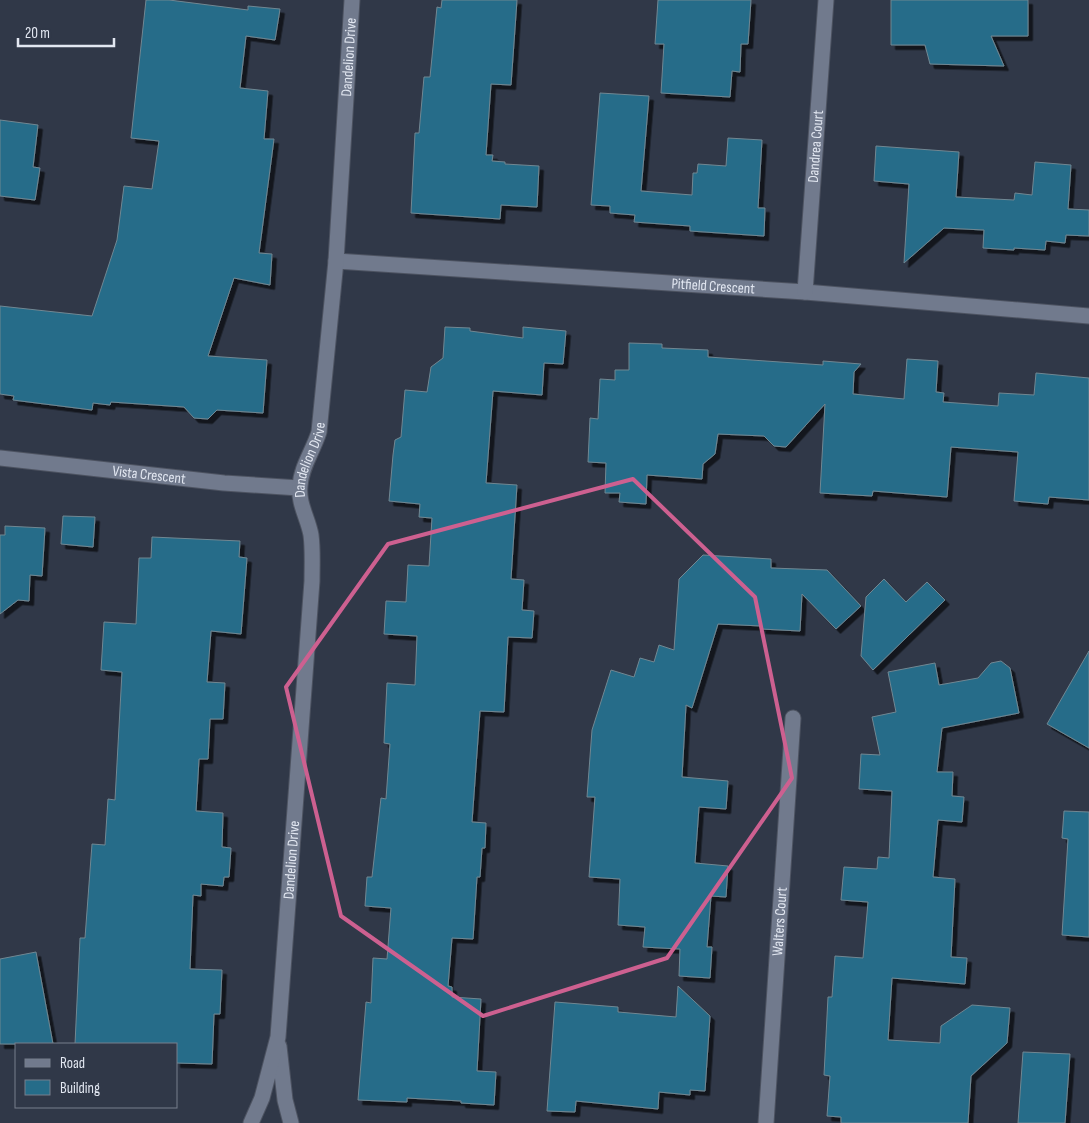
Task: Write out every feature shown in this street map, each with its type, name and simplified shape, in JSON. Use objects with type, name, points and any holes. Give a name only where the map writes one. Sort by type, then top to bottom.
[{"type":"street","name":"Dandelion Drive","points":[[252,1123],[262,1098],[278,1037],[312,581],[311,534],[302,509],[299,488],[304,466],[312,452],[319,432],[336,261],[352,0]]},
{"type":"street","name":"Dandrea Court","points":[[805,292],[826,0]]},
{"type":"street","name":"Pitfield Crescent","points":[[336,261],[805,292],[1089,316]]},
{"type":"street","name":"Vista Crescent","points":[[0,458],[224,483],[299,488]]},
{"type":"street","name":"Walters Court","points":[[766,1123],[793,718]]},
{"type":"street","name":"Dandelion Drive","points":[[278,1037],[286,1100],[291,1123]]},
{"type":"highlighted area","points":[[633,479],[755,597],[792,778],[667,958],[483,1016],[341,916],[286,687],[388,544]]},
{"type":"building","points":[[146,0],[169,0],[248,10],[248,6],[280,9],[275,40],[246,36],[240,88],[268,91],[264,139],[274,139],[259,253],[272,254],[270,285],[234,278],[208,356],[267,360],[263,413],[217,410],[208,419],[194,418],[184,407],[111,402],[110,405],[93,403],[92,410],[13,400],[14,396],[0,394],[0,306],[92,316],[117,240],[124,186],[152,189],[159,141],[131,138]]},
{"type":"building","points":[[442,0],[517,0],[511,85],[491,84],[486,155],[493,155],[492,161],[505,162],[505,164],[539,166],[537,207],[501,205],[500,219],[411,213],[415,133],[419,133],[424,77],[430,77],[437,7],[441,8]]},
{"type":"building","points":[[658,0],[751,0],[748,44],[741,44],[740,72],[732,71],[730,97],[661,93],[664,44],[655,44]]},
{"type":"building","points":[[891,0],[1028,0],[1028,36],[991,36],[1004,66],[930,64],[925,45],[891,45]]},
{"type":"building","points":[[600,93],[649,96],[641,191],[692,195],[693,173],[697,173],[698,164],[726,166],[728,138],[762,140],[758,208],[765,208],[764,236],[690,231],[690,226],[634,222],[635,215],[610,213],[610,206],[591,205]]},
{"type":"building","points":[[0,120],[38,125],[33,167],[40,168],[35,200],[0,196]]},
{"type":"building","points":[[876,146],[959,152],[956,197],[1014,200],[1015,193],[1032,195],[1035,162],[1071,165],[1068,209],[1089,210],[1089,236],[1066,235],[1065,243],[1046,241],[1045,250],[1014,248],[1014,250],[983,248],[984,230],[944,228],[904,263],[909,184],[874,181]]},
{"type":"building","points":[[445,327],[470,328],[470,331],[523,338],[523,327],[566,331],[563,364],[544,363],[542,395],[493,391],[486,483],[517,485],[511,579],[524,580],[522,610],[534,611],[532,638],[508,637],[504,712],[480,711],[472,822],[486,823],[485,848],[482,848],[480,877],[477,877],[473,939],[452,938],[448,986],[452,987],[452,997],[481,999],[477,1071],[496,1072],[494,1105],[407,1098],[407,1102],[358,1100],[366,1002],[371,1003],[373,958],[387,959],[391,908],[365,906],[367,877],[372,877],[381,798],[386,799],[390,744],[384,743],[387,683],[415,685],[417,636],[384,634],[386,601],[406,602],[408,565],[429,566],[432,518],[419,517],[420,504],[389,501],[393,455],[395,440],[401,437],[405,390],[427,392],[431,367],[443,358]]},
{"type":"building","points":[[629,343],[662,344],[662,348],[708,350],[708,357],[823,365],[823,361],[861,364],[854,372],[853,394],[904,399],[907,359],[938,361],[936,392],[944,393],[943,402],[998,406],[999,393],[1034,395],[1036,373],[1089,378],[1089,500],[1049,497],[1048,504],[1014,501],[1018,452],[951,447],[947,497],[873,491],[872,496],[820,493],[825,404],[786,447],[774,446],[764,436],[718,434],[715,454],[703,464],[702,479],[647,475],[646,504],[619,502],[620,493],[605,493],[606,463],[588,462],[590,418],[598,419],[600,379],[615,380],[615,370],[629,370]]},
{"type":"building","points":[[63,516],[95,517],[93,547],[61,544]]},
{"type":"building","points":[[5,526],[45,528],[42,576],[30,575],[29,601],[18,600],[0,614],[0,535],[5,535]]},
{"type":"building","points":[[152,537],[240,541],[239,557],[247,558],[241,634],[211,631],[207,682],[225,683],[223,719],[210,719],[208,759],[199,759],[196,811],[223,813],[222,847],[231,848],[229,877],[224,877],[223,886],[201,884],[201,896],[193,895],[190,969],[222,970],[220,1014],[214,1014],[212,1064],[178,1063],[178,1043],[75,1043],[80,938],[85,938],[92,844],[105,845],[108,799],[115,800],[122,672],[101,670],[104,622],[136,624],[139,558],[151,558]]},
{"type":"building","points":[[703,555],[771,559],[771,568],[827,570],[861,606],[836,629],[802,594],[800,631],[761,629],[762,626],[718,624],[692,708],[686,705],[682,777],[728,781],[726,809],[699,807],[695,863],[728,866],[726,897],[711,896],[707,947],[712,947],[710,978],[679,976],[680,949],[643,947],[645,927],[618,925],[620,879],[589,877],[595,797],[587,797],[592,730],[611,670],[634,677],[640,658],[654,662],[659,645],[674,650],[679,579]]},
{"type":"building","points":[[884,579],[906,602],[927,582],[945,600],[873,670],[861,656],[866,597]]},
{"type":"building","points":[[1089,651],[1089,748],[1047,724]]},
{"type":"building","points":[[1001,661],[1010,668],[1019,713],[942,728],[937,772],[953,772],[952,796],[964,797],[962,822],[938,820],[933,877],[955,879],[951,957],[967,958],[965,984],[892,978],[888,1040],[940,1043],[941,1026],[972,1005],[1010,1008],[1007,1043],[971,1076],[968,1123],[841,1123],[841,1117],[827,1116],[830,1076],[824,1075],[828,997],[832,997],[835,956],[863,958],[868,902],[841,900],[844,867],[877,869],[878,857],[889,858],[892,791],[859,789],[861,754],[880,755],[872,717],[896,712],[888,672],[935,663],[939,685],[978,678],[991,663]]},
{"type":"building","points":[[1064,811],[1089,812],[1089,937],[1062,935],[1068,839],[1062,838]]},
{"type":"building","points":[[36,952],[53,1043],[0,1044],[0,959]]},
{"type":"building","points":[[678,986],[710,1016],[705,1091],[690,1090],[690,1095],[659,1092],[658,1109],[576,1101],[575,1112],[547,1111],[555,1002],[618,1007],[618,1012],[676,1017]]},
{"type":"building","points":[[1023,1052],[1070,1054],[1065,1123],[1018,1123]]}]
